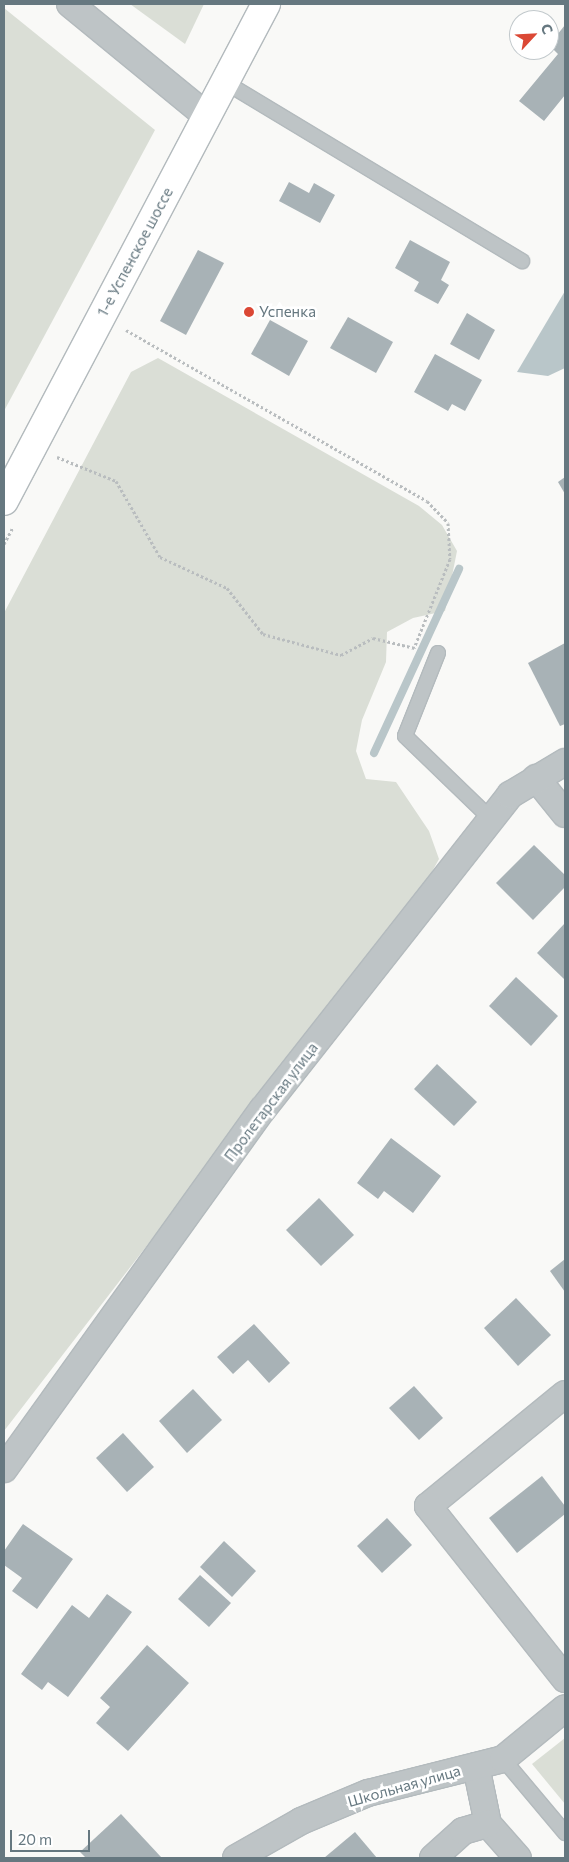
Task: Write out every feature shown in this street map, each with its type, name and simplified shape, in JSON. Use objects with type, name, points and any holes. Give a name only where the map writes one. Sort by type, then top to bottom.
[{"type":"main road","name":"1-е Успенское шоссе","points":[[4,501],[266,4]]},
{"type":"street","points":[[70,4],[207,116]]},
{"type":"street","name":"Пролетарская улица","points":[[4,1469],[263,1109],[510,795],[565,762]]},
{"type":"street","points":[[536,778],[565,814]]},
{"type":"street","points":[[565,1394],[428,1506],[565,1680]]},
{"type":"street","name":"Школьная улица","points":[[236,1858],[302,1820],[368,1793],[503,1759],[565,1708]]},
{"type":"street","points":[[476,1766],[488,1824],[518,1858]]},
{"type":"street","points":[[433,1858],[463,1831],[488,1824]]},
{"type":"lane","points":[[225,82],[522,261]]},
{"type":"lane","points":[[438,653],[405,736],[492,820]]},
{"type":"lane","points":[[503,1759],[565,1833]]},
{"type":"path","points":[[102,314],[169,358],[427,501],[448,523],[450,559],[414,648]]},
{"type":"path","points":[[52,455],[116,481],[160,557],[227,588],[263,634],[340,655],[373,638],[419,649]]},
{"type":"shaded area","points":[[130,4],[204,4],[185,44]]},
{"type":"shaded area","points":[[4,8],[155,130],[4,411]]},
{"type":"shaded area","points":[[565,291],[565,368],[548,376],[517,372]]},
{"type":"shaded area","points":[[158,358],[419,506],[442,525],[457,551],[445,611],[413,618],[387,632],[386,662],[362,720],[356,751],[366,779],[396,782],[429,831],[439,859],[424,886],[4,1431],[4,613],[131,372]]},
{"type":"shaded area","points":[[565,1738],[565,1804],[532,1764]]},
{"type":"building","points":[[565,25],[565,95],[544,121],[519,101],[553,60],[559,60],[559,32]]},
{"type":"building","points":[[289,182],[309,193],[314,183],[335,195],[320,223],[279,201]]},
{"type":"building","points":[[410,240],[450,262],[441,280],[449,285],[438,304],[414,291],[419,282],[395,268]]},
{"type":"building","points":[[198,250],[224,263],[186,335],[160,321]]},
{"type":"building","points":[[467,313],[495,330],[479,360],[450,344]]},
{"type":"building","points":[[348,317],[393,342],[376,373],[330,348]]},
{"type":"building","points":[[270,320],[308,341],[289,376],[251,354]]},
{"type":"building","points":[[435,354],[482,380],[465,411],[452,404],[448,411],[414,392]]},
{"type":"building","points":[[565,477],[565,494],[558,482]]},
{"type":"building","points":[[565,643],[565,724],[560,726],[528,663]]},
{"type":"building","points":[[534,845],[565,875],[565,887],[533,920],[496,883]]},
{"type":"building","points":[[565,923],[565,978],[564,979],[537,953]]},
{"type":"building","points":[[516,977],[558,1016],[531,1046],[489,1006]]},
{"type":"building","points":[[437,1064],[477,1102],[454,1126],[414,1089]]},
{"type":"building","points":[[391,1138],[441,1176],[413,1213],[384,1191],[378,1199],[357,1183]]},
{"type":"building","points":[[319,1198],[354,1235],[321,1266],[286,1230]]},
{"type":"building","points":[[565,1259],[565,1292],[550,1271]]},
{"type":"building","points":[[516,1298],[551,1335],[518,1366],[484,1328]]},
{"type":"building","points":[[254,1324],[290,1363],[269,1383],[248,1360],[233,1374],[217,1357]]},
{"type":"building","points":[[414,1386],[443,1418],[419,1440],[389,1408]]},
{"type":"building","points":[[193,1389],[222,1420],[187,1453],[159,1421]]},
{"type":"building","points":[[123,1433],[154,1467],[127,1492],[96,1458]]},
{"type":"building","points":[[542,1476],[565,1506],[565,1514],[517,1553],[489,1518]]},
{"type":"building","points":[[387,1518],[412,1545],[382,1573],[357,1546]]},
{"type":"building","points":[[23,1524],[73,1559],[37,1609],[12,1591],[22,1578],[4,1565],[4,1551]]},
{"type":"building","points":[[224,1541],[256,1571],[232,1597],[200,1567]]},
{"type":"building","points":[[200,1575],[231,1603],[209,1627],[178,1599]]},
{"type":"building","points":[[107,1594],[132,1612],[68,1697],[48,1682],[42,1690],[21,1674],[72,1605],[89,1618]]},
{"type":"building","points":[[147,1645],[189,1683],[128,1751],[96,1723],[110,1707],[100,1698]]},
{"type":"building","points":[[121,1814],[161,1857],[86,1858],[80,1852]]},
{"type":"building","points":[[355,1832],[377,1858],[324,1858]]},
{"type":"waterway","points":[[374,753],[459,569]]},
{"type":"place","name":"Успенка","points":[[249,312]]}]
